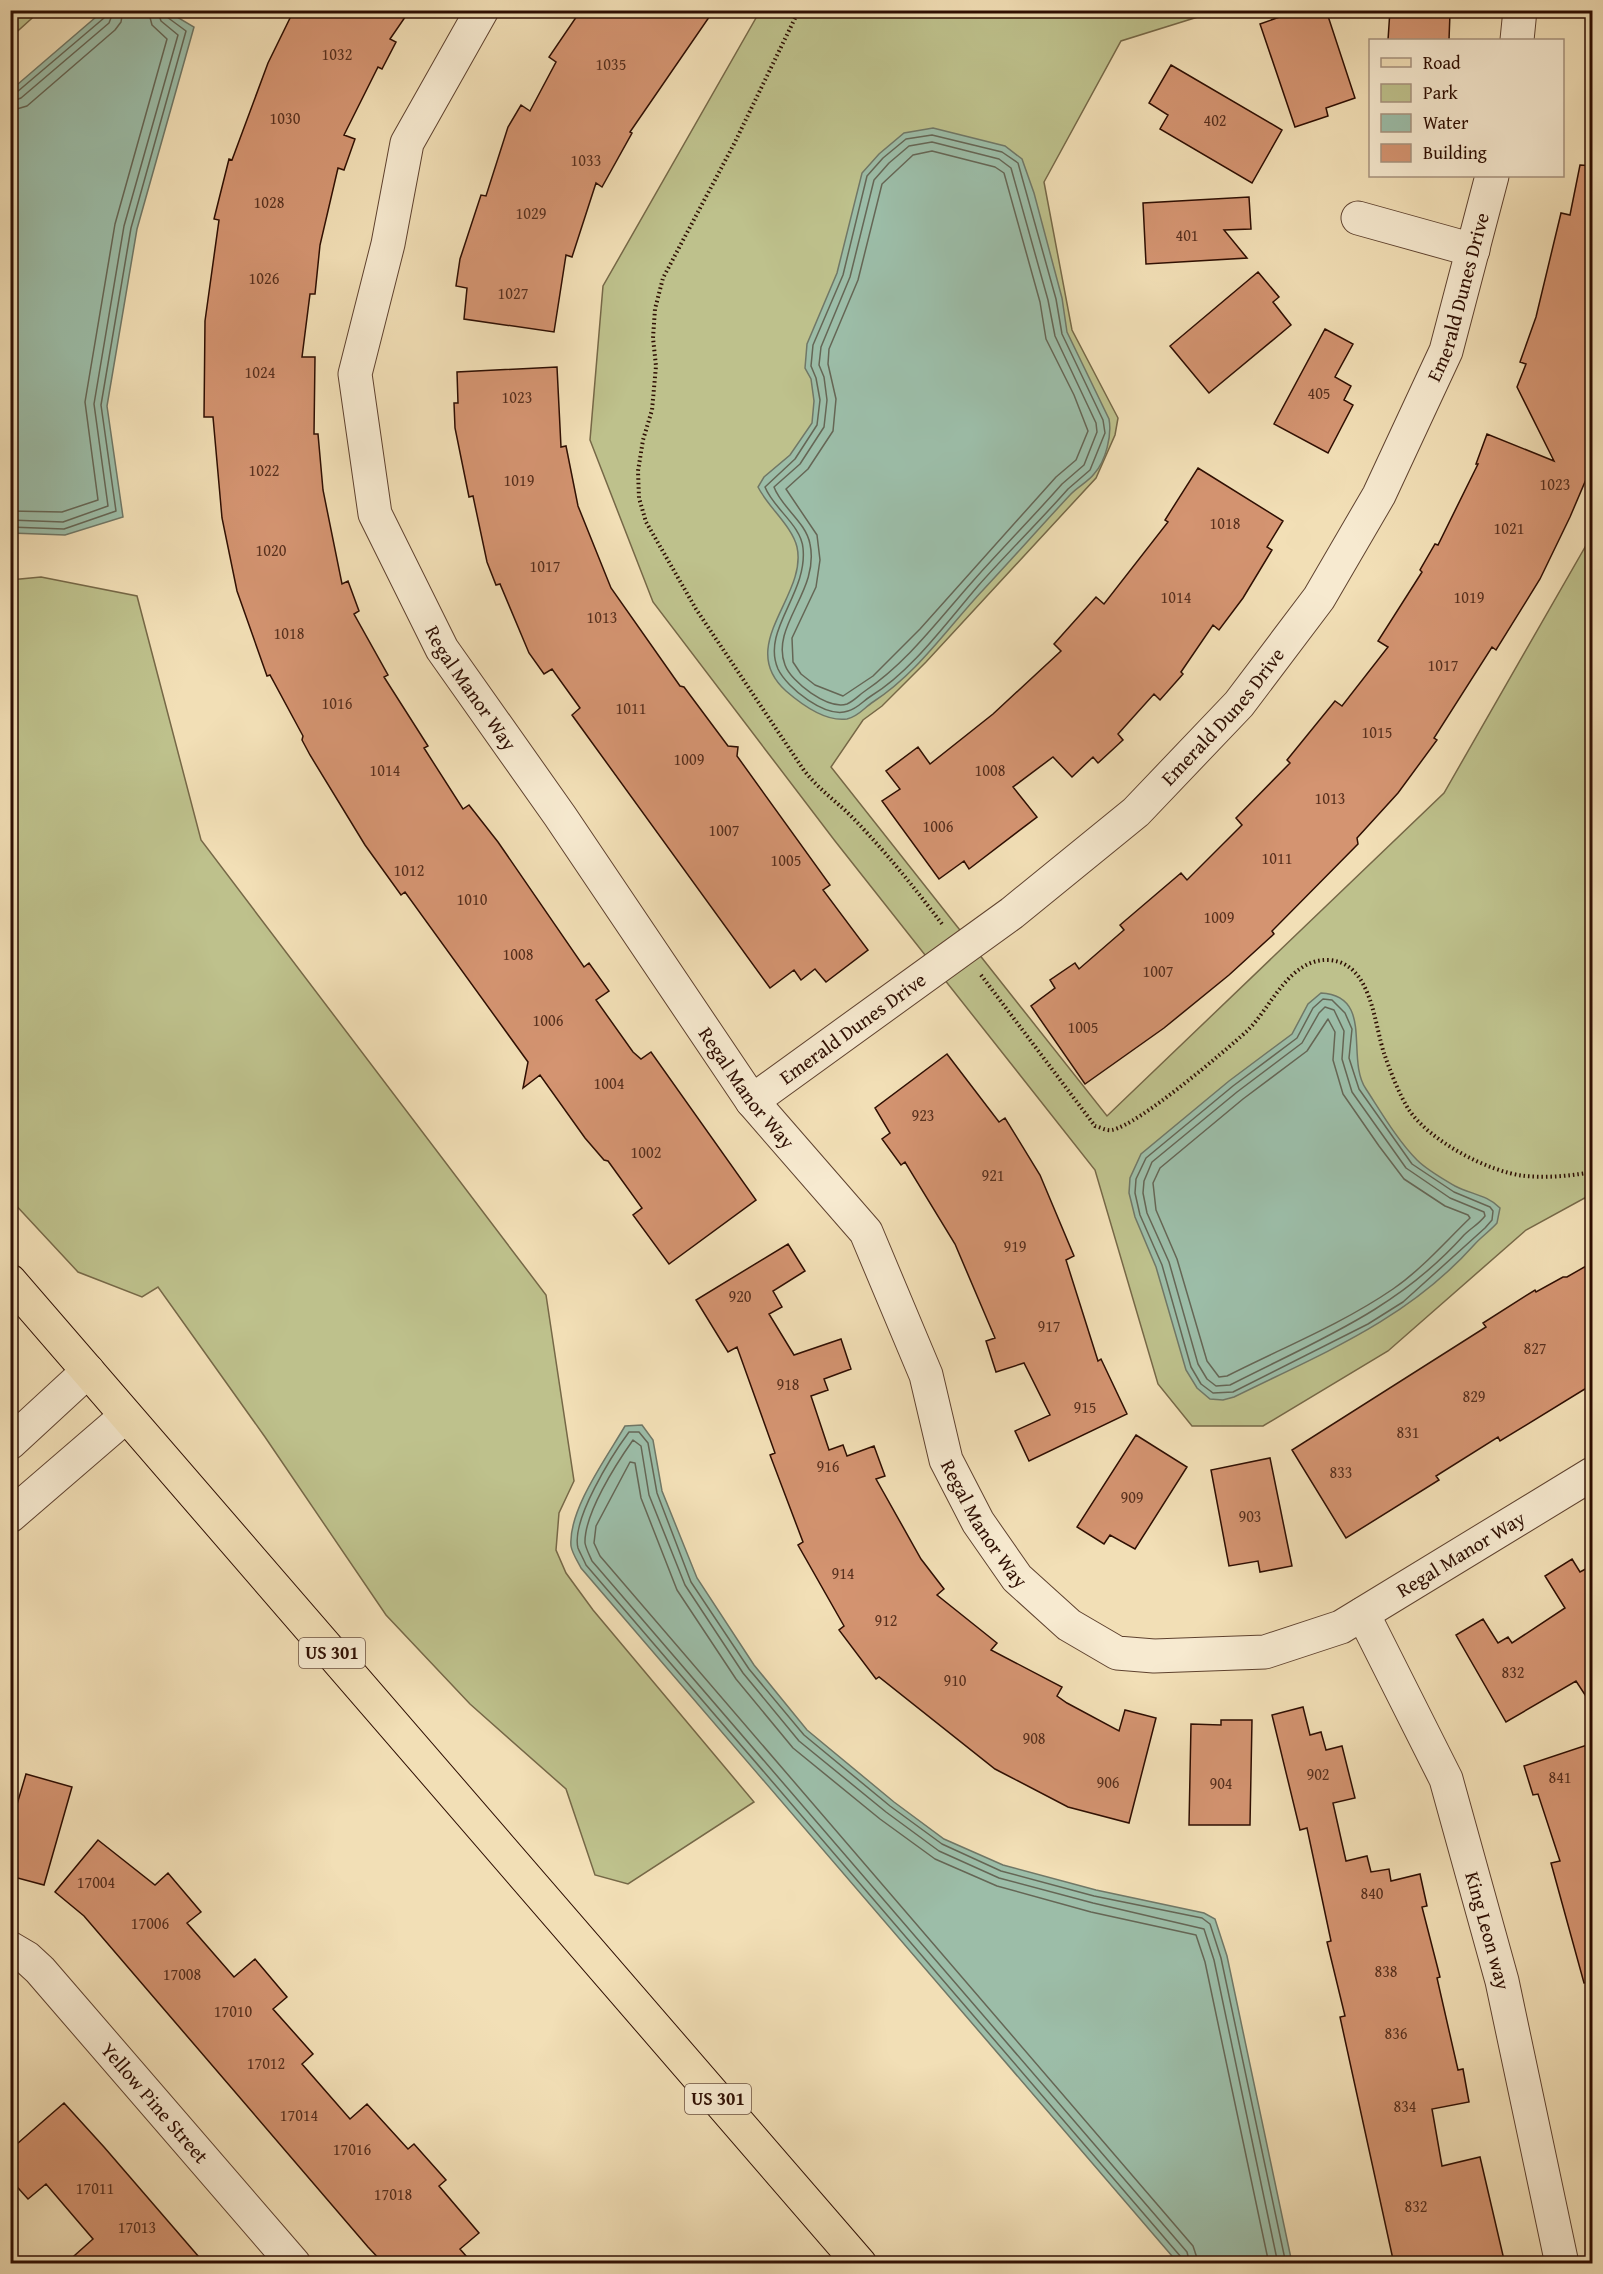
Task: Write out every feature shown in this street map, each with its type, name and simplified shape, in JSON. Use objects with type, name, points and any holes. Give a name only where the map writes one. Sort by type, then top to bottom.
[{"type":"main road","name":"US 301","points":[[10,1281],[860,2264]]},
{"type":"street","name":"Regal Manor Way","points":[[482,10],[407,143],[388,244],[355,374],[375,514],[442,650],[560,816],[752,1101],[866,1232],[926,1375],[946,1460],[978,1522],[1017,1578],[1069,1625],[1117,1653],[1154,1656],[1265,1652],[1341,1626],[1593,1474]]},
{"type":"street","points":[[1517,39],[1520,10]]},
{"type":"street","name":"Emerald Dunes Drive","points":[[752,1101],[1012,913],[1136,812],[1239,704],[1319,598],[1379,495],[1446,351],[1492,177]]},
{"type":"street","points":[[1358,218],[1473,250]]},
{"type":"street","points":[[10,1443],[88,1371]]},
{"type":"street","points":[[10,1516],[126,1416]]},
{"type":"street","name":"King Leon way","points":[[1363,1614],[1446,1779],[1502,1981],[1562,2264]]},
{"type":"street","name":"Yellow Pine Street","points":[[10,1948],[27,1958],[40,1970],[294,2264]]},
{"type":"path","points":[[799,10],[734,144],[663,278],[655,309],[653,338],[656,366],[652,410],[643,440],[639,471],[639,498],[646,522],[696,609],[802,769],[816,786],[850,816],[905,875],[1095,1126],[1109,1131],[1123,1126],[1192,1078],[1248,1030],[1301,968],[1316,962],[1331,960],[1347,968],[1362,981],[1370,995],[1385,1055],[1410,1110],[1444,1145],[1486,1164],[1522,1176],[1560,1177],[1593,1172]]},
{"type":"green space","points":[[11,10],[40,10],[40,11],[11,37]]},
{"type":"green space","points":[[760,11],[1217,11],[1121,41],[1044,182],[1072,330],[1118,418],[1115,435],[1096,478],[926,662],[882,706],[863,720],[831,767],[1107,1116],[1444,793],[1592,535],[1592,1194],[1526,1230],[1388,1351],[1263,1426],[1192,1426],[1158,1384],[1095,1170],[835,841],[653,602],[590,440],[603,286]]},
{"type":"green space","points":[[41,577],[137,596],[201,840],[546,1295],[574,1481],[559,1513],[556,1550],[566,1573],[593,1610],[754,1802],[628,1884],[595,1875],[566,1789],[470,1704],[386,1615],[265,1437],[158,1287],[142,1297],[78,1272],[11,1200],[10,580]]},
{"type":"water","points":[[103,11],[167,11],[194,27],[137,229],[107,406],[123,517],[65,535],[11,533],[11,90]]},
{"type":"water","points":[[933,128],[1005,146],[1022,159],[1034,193],[1062,298],[1067,332],[1109,419],[1109,440],[1102,462],[1089,480],[1059,507],[918,664],[858,714],[847,719],[831,718],[799,701],[786,691],[772,674],[768,656],[770,638],[793,584],[798,565],[797,547],[785,524],[758,487],[764,477],[790,455],[812,423],[814,401],[811,379],[805,368],[807,344],[837,273],[862,173],[879,154],[904,133]]},
{"type":"water","points":[[1321,993],[1338,997],[1348,1005],[1356,1030],[1360,1076],[1366,1089],[1403,1144],[1417,1160],[1435,1174],[1455,1186],[1484,1197],[1500,1208],[1497,1223],[1421,1294],[1362,1333],[1234,1397],[1223,1400],[1210,1399],[1197,1388],[1186,1370],[1156,1267],[1135,1217],[1129,1193],[1130,1178],[1141,1154],[1229,1081],[1292,1034],[1308,1004]]},
{"type":"water","points":[[642,1425],[653,1440],[662,1491],[697,1578],[754,1665],[807,1730],[894,1802],[944,1839],[1003,1865],[1096,1890],[1204,1913],[1215,1919],[1227,1956],[1292,2263],[1178,2263],[581,1568],[571,1546],[572,1532],[582,1500],[625,1426]]},
{"type":"building","points":[[294,10],[410,10],[390,39],[396,42],[382,69],[378,67],[344,135],[355,139],[344,170],[338,168],[320,245],[315,294],[310,294],[302,357],[315,357],[314,434],[318,434],[323,490],[342,584],[348,581],[359,611],[354,614],[388,675],[384,677],[428,746],[424,748],[463,809],[469,805],[498,842],[584,967],[589,963],[609,991],[596,1000],[633,1052],[641,1059],[651,1052],[756,1200],[669,1264],[633,1215],[642,1208],[608,1161],[604,1160],[585,1138],[540,1075],[523,1088],[528,1062],[405,892],[401,895],[365,845],[310,755],[302,740],[303,736],[270,675],[267,676],[237,591],[222,518],[213,417],[204,417],[205,321],[219,220],[214,219],[229,159],[232,160],[268,63]]},
{"type":"building","points":[[581,10],[714,10],[630,132],[632,133],[602,187],[596,183],[572,257],[566,255],[554,332],[464,319],[467,288],[456,286],[460,259],[481,195],[486,196],[508,127],[521,105],[530,111],[556,62],[549,57]]},
{"type":"building","points":[[1299,10],[1326,10],[1355,98],[1326,108],[1328,116],[1295,127],[1260,24]]},
{"type":"building","points":[[1390,10],[1450,13],[1449,39],[1388,39]]},
{"type":"building","points":[[1171,65],[1282,130],[1252,183],[1160,129],[1168,115],[1149,103]]},
{"type":"building","points":[[1580,165],[1593,166],[1593,463],[1540,579],[1496,650],[1492,647],[1434,738],[1437,740],[1398,793],[1357,838],[1358,844],[1272,931],[1274,934],[1229,975],[1164,1028],[1085,1084],[1031,1006],[1055,988],[1050,980],[1075,963],[1079,969],[1124,930],[1120,925],[1181,873],[1187,880],[1242,825],[1236,818],[1290,763],[1287,760],[1335,701],[1342,706],[1388,647],[1378,641],[1422,572],[1420,570],[1435,544],[1438,545],[1478,464],[1476,464],[1487,434],[1554,461],[1517,387],[1526,364],[1520,362],[1536,317],[1561,213],[1570,215]]},
{"type":"building","points":[[1249,197],[1251,229],[1224,230],[1247,258],[1146,264],[1143,203]]},
{"type":"building","points":[[1258,272],[1279,297],[1273,302],[1291,325],[1209,393],[1170,346]]},
{"type":"building","points":[[1325,329],[1353,344],[1335,377],[1351,386],[1344,400],[1353,405],[1328,453],[1274,424]]},
{"type":"building","points":[[557,367],[561,447],[566,446],[578,506],[611,588],[680,686],[684,687],[728,746],[738,747],[737,756],[830,885],[823,890],[868,950],[826,982],[815,969],[801,980],[794,970],[770,988],[572,715],[580,708],[552,669],[544,674],[529,653],[500,584],[496,585],[487,562],[473,496],[469,497],[455,428],[454,403],[458,403],[457,372]]},
{"type":"building","points":[[1198,468],[1283,521],[1267,547],[1272,550],[1243,598],[1219,630],[1213,625],[1181,672],[1183,674],[1160,700],[1154,694],[1118,734],[1123,740],[1098,763],[1093,757],[1072,777],[1053,757],[1013,787],[1037,817],[969,869],[964,861],[939,879],[882,801],[900,789],[886,771],[918,747],[930,764],[993,714],[1061,651],[1054,644],[1096,597],[1104,604],[1168,522],[1165,520]]},
{"type":"building","points":[[947,1054],[999,1122],[1005,1118],[1040,1175],[1074,1256],[1066,1260],[1098,1361],[1101,1359],[1127,1414],[1029,1461],[1015,1431],[1050,1415],[1024,1363],[996,1372],[986,1341],[995,1338],[955,1244],[905,1162],[901,1165],[882,1139],[890,1133],[875,1108]]},
{"type":"building","points":[[788,1244],[805,1271],[773,1291],[782,1307],[769,1314],[794,1355],[841,1339],[851,1369],[824,1379],[828,1390],[811,1396],[829,1450],[843,1445],[847,1456],[874,1446],[885,1476],[876,1479],[921,1559],[944,1589],[937,1595],[997,1643],[991,1650],[1062,1687],[1057,1696],[1067,1703],[1119,1731],[1125,1710],[1156,1718],[1129,1823],[1068,1807],[995,1769],[879,1677],[876,1679],[839,1630],[844,1626],[798,1545],[803,1542],[770,1455],[775,1453],[737,1347],[728,1352],[696,1300]]},
{"type":"building","points":[[1593,1262],[1593,1384],[1500,1441],[1498,1437],[1436,1476],[1439,1480],[1346,1538],[1292,1450],[1486,1327],[1483,1323],[1535,1290],[1536,1292]]},
{"type":"building","points":[[1136,1435],[1187,1467],[1135,1549],[1110,1535],[1104,1544],[1077,1527]]},
{"type":"building","points":[[1270,1458],[1292,1566],[1260,1572],[1258,1561],[1229,1566],[1211,1470]]},
{"type":"building","points":[[1572,1559],[1580,1572],[1593,1565],[1593,1707],[1576,1681],[1506,1722],[1456,1635],[1483,1619],[1498,1643],[1508,1637],[1512,1643],[1565,1608],[1545,1576]]},
{"type":"building","points":[[1303,1707],[1310,1735],[1321,1732],[1326,1750],[1342,1746],[1355,1798],[1333,1803],[1346,1861],[1367,1856],[1371,1872],[1389,1869],[1391,1881],[1420,1874],[1427,1906],[1422,1907],[1440,1977],[1437,1978],[1458,2070],[1463,2069],[1469,2102],[1432,2109],[1442,2166],[1480,2157],[1505,2264],[1394,2264],[1340,2017],[1345,2016],[1327,1942],[1331,1941],[1307,1828],[1300,1830],[1272,1715]]},
{"type":"building","points":[[1221,1720],[1252,1720],[1250,1825],[1189,1825],[1191,1724],[1221,1725]]},
{"type":"building","points":[[1593,1743],[1593,1982],[1584,1983],[1551,1863],[1560,1861],[1538,1794],[1533,1795],[1524,1766]]},
{"type":"building","points":[[26,1774],[72,1787],[44,1885],[10,1876],[10,1828]]},
{"type":"building","points":[[98,1840],[155,1885],[168,1873],[201,1912],[187,1923],[234,1977],[255,1959],[287,1997],[273,2009],[313,2054],[302,2064],[350,2119],[367,2104],[408,2149],[414,2144],[446,2180],[439,2186],[479,2233],[460,2249],[473,2264],[384,2264],[368,2247],[84,1916],[55,1892]]},
{"type":"building","points":[[64,2103],[205,2264],[65,2264],[93,2239],[46,2184],[28,2199],[10,2179],[10,2150]]}]
